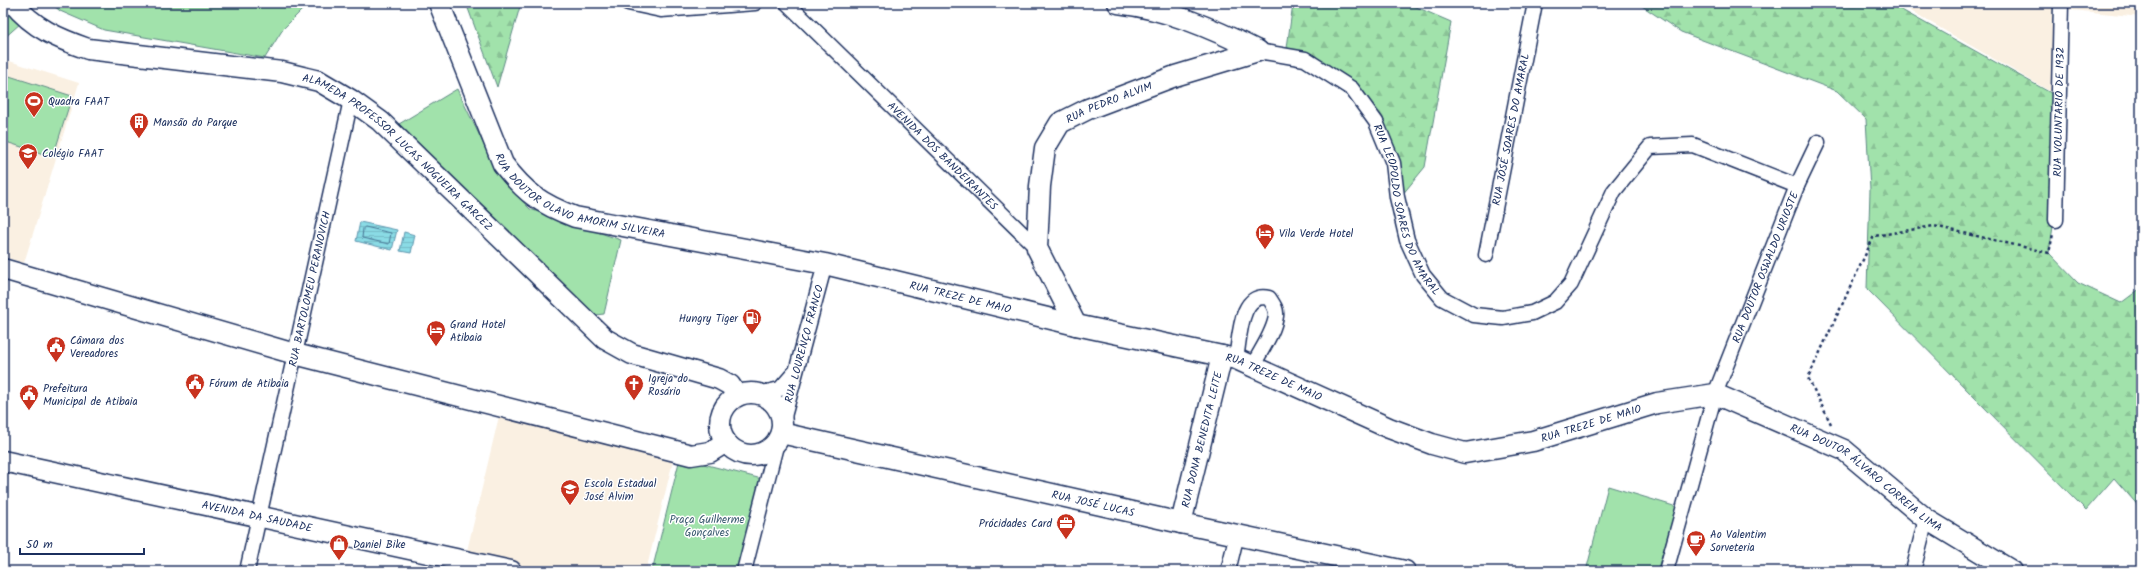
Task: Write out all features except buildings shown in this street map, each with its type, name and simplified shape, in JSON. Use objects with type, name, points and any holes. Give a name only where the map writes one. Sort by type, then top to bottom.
[{"type":"street","name":"ALAMEDA PROFESSOR LUCAS NOGUEIRA GARCEZ","points":[[13,3],[37,27],[58,39],[88,49],[282,72],[320,81],[351,100],[380,121],[605,339],[632,354],[719,379],[730,385],[737,396]]},
{"type":"street","name":"RUA DOUTOR OLAVO AMORIM SILVEIRA","points":[[439,3],[503,164],[518,185],[538,200],[575,216],[825,264]]},
{"type":"street","points":[[628,3],[661,10],[755,3]]},
{"type":"street","name":"AVENIDA DOS BANDEIRANTES","points":[[787,3],[1037,248],[1076,325]]},
{"type":"street","name":"RUA LEOPOLDO SOARES DO AMARAL","points":[[1118,3],[1145,6],[1216,30],[1258,51],[1305,59],[1352,89],[1376,122],[1393,163],[1397,197],[1407,240],[1424,276],[1442,298],[1474,315],[1510,316],[1532,313],[1555,302],[1571,284],[1614,191],[1650,147],[1692,145],[1797,186]]},
{"type":"street","name":"RUA JOSÉ SOARES DO AMARAL","points":[[1486,255],[1535,3]]},
{"type":"street","name":"RUA VOLUNTARIO DE 1932","points":[[2056,220],[2061,3]]},
{"type":"street","name":"RUA PEDRO ALVIM","points":[[1037,248],[1040,186],[1045,148],[1060,123],[1088,109],[1175,76],[1258,51]]},
{"type":"street","name":"RUA BARTOLOMEU PERANOVICH","points":[[247,571],[351,100]]},
{"type":"street","name":"RUA DOUTOR OSWALDO URIOSTE","points":[[1666,571],[1715,394],[1797,186],[1818,142]]},
{"type":"street","name":"RUA TREZE DE MAIO","points":[[825,264],[1076,325],[1237,361],[1389,428],[1432,444],[1465,453],[1533,442],[1657,403],[1715,394]]},
{"type":"street","name":"RUA LOURENÇO FRANCO","points":[[744,571],[825,264]]},
{"type":"street","points":[[3,269],[295,354],[691,455],[710,452],[726,442]]},
{"type":"street","name":"RUA DONA BENEDITA LEITE","points":[[1181,523],[1237,361]]},
{"type":"street","points":[[758,394],[780,389],[790,380],[797,369]]},
{"type":"street","points":[[747,393],[758,394],[768,398],[776,405],[780,414],[780,433],[770,449],[751,455],[733,449],[726,442],[721,432],[720,422],[723,411],[737,396],[747,393]]},
{"type":"street","name":"RUA DOUTOR ÁLVARO CORREIA LIMA","points":[[1715,394],[1844,450],[1926,518],[2012,571]]},
{"type":"street","name":"RUA JOSÉ LUCAS","points":[[780,433],[1181,523],[1405,571]]},
{"type":"street","name":"AVENIDA DA SAUDADE","points":[[3,461],[511,571]]},
{"type":"street","points":[[1913,571],[1926,518]]},
{"type":"street","points":[[1228,571],[1237,534]]},
{"type":"path","points":[[1844,450],[1808,378],[1874,236],[1934,226],[2049,252],[2056,220]]},
{"type":"shaded area","points":[[1897,3],[2060,3],[2058,96]]},
{"type":"shaded area","points":[[2062,3],[2141,3],[2141,17],[2062,9]]},
{"type":"shaded area","name":"Colégio FAAT","points":[[3,59],[79,83],[24,263],[3,257]]},
{"type":"shaded area","name":"Escola Estadual José Alvim","points":[[500,412],[674,457],[646,571],[542,571],[466,555]]},
{"type":"green space","points":[[3,3],[6,3],[21,23],[3,39]]},
{"type":"green space","points":[[51,3],[309,3],[283,29],[265,58],[104,30],[60,11]]},
{"type":"green space","points":[[466,3],[521,3],[497,87]]},
{"type":"green space","points":[[1293,3],[1407,3],[1451,22],[1425,167],[1402,195],[1398,159],[1383,118],[1356,86],[1309,53],[1287,48]]},
{"type":"green space","points":[[1631,3],[1889,3],[2058,97],[2054,220],[2049,253],[2078,283],[2121,303],[2141,288],[2141,509],[2114,478],[2086,510],[1867,289],[1870,190],[1866,119],[1837,91],[1681,32],[1639,4]]},
{"type":"green space","name":"Quadra FAAT","points":[[3,74],[72,96],[53,157],[3,141]]},
{"type":"green space","points":[[457,89],[500,178],[530,209],[621,240],[604,314],[595,315],[399,124]]},
{"type":"green space","name":"Praça Guilherme Gonçalves","points":[[680,458],[762,479],[739,571],[652,571]]},
{"type":"green space","points":[[1608,486],[1677,507],[1657,571],[1586,571]]},
{"type":"water","points":[[360,222],[397,230],[392,250],[356,241]]},
{"type":"water","points":[[404,232],[415,235],[411,253],[400,251]]},
{"type":"place","name":"Quadra FAAT","points":[[34,118]]},
{"type":"place","name":"Mansão do Parque","points":[[139,139]]},
{"type":"place","name":"Colégio FAAT","points":[[28,170]]},
{"type":"place","name":"Vila Verde Hotel","points":[[1265,250]]},
{"type":"place","name":"Hungry Tiger","points":[[752,335]]},
{"type":"place","name":"Grand Hotel Atibaia","points":[[436,347]]},
{"type":"place","name":"Câmara dos Vereadores","points":[[56,363]]},
{"type":"place","name":"Fórum de Atibaia","points":[[195,400]]},
{"type":"place","name":"Igreja do Rosário","points":[[634,401]]},
{"type":"place","name":"Prefeitura Municipal de Atibaia","points":[[29,411]]},
{"type":"place","name":"Escola Estadual José Alvim","points":[[570,506]]},
{"type":"place","name":"Prócidades Card","points":[[1066,540]]},
{"type":"place","name":"Ao Valentim Sorveteria","points":[[1696,557]]},
{"type":"place","name":"Daniel Bike","points":[[339,561]]}]
